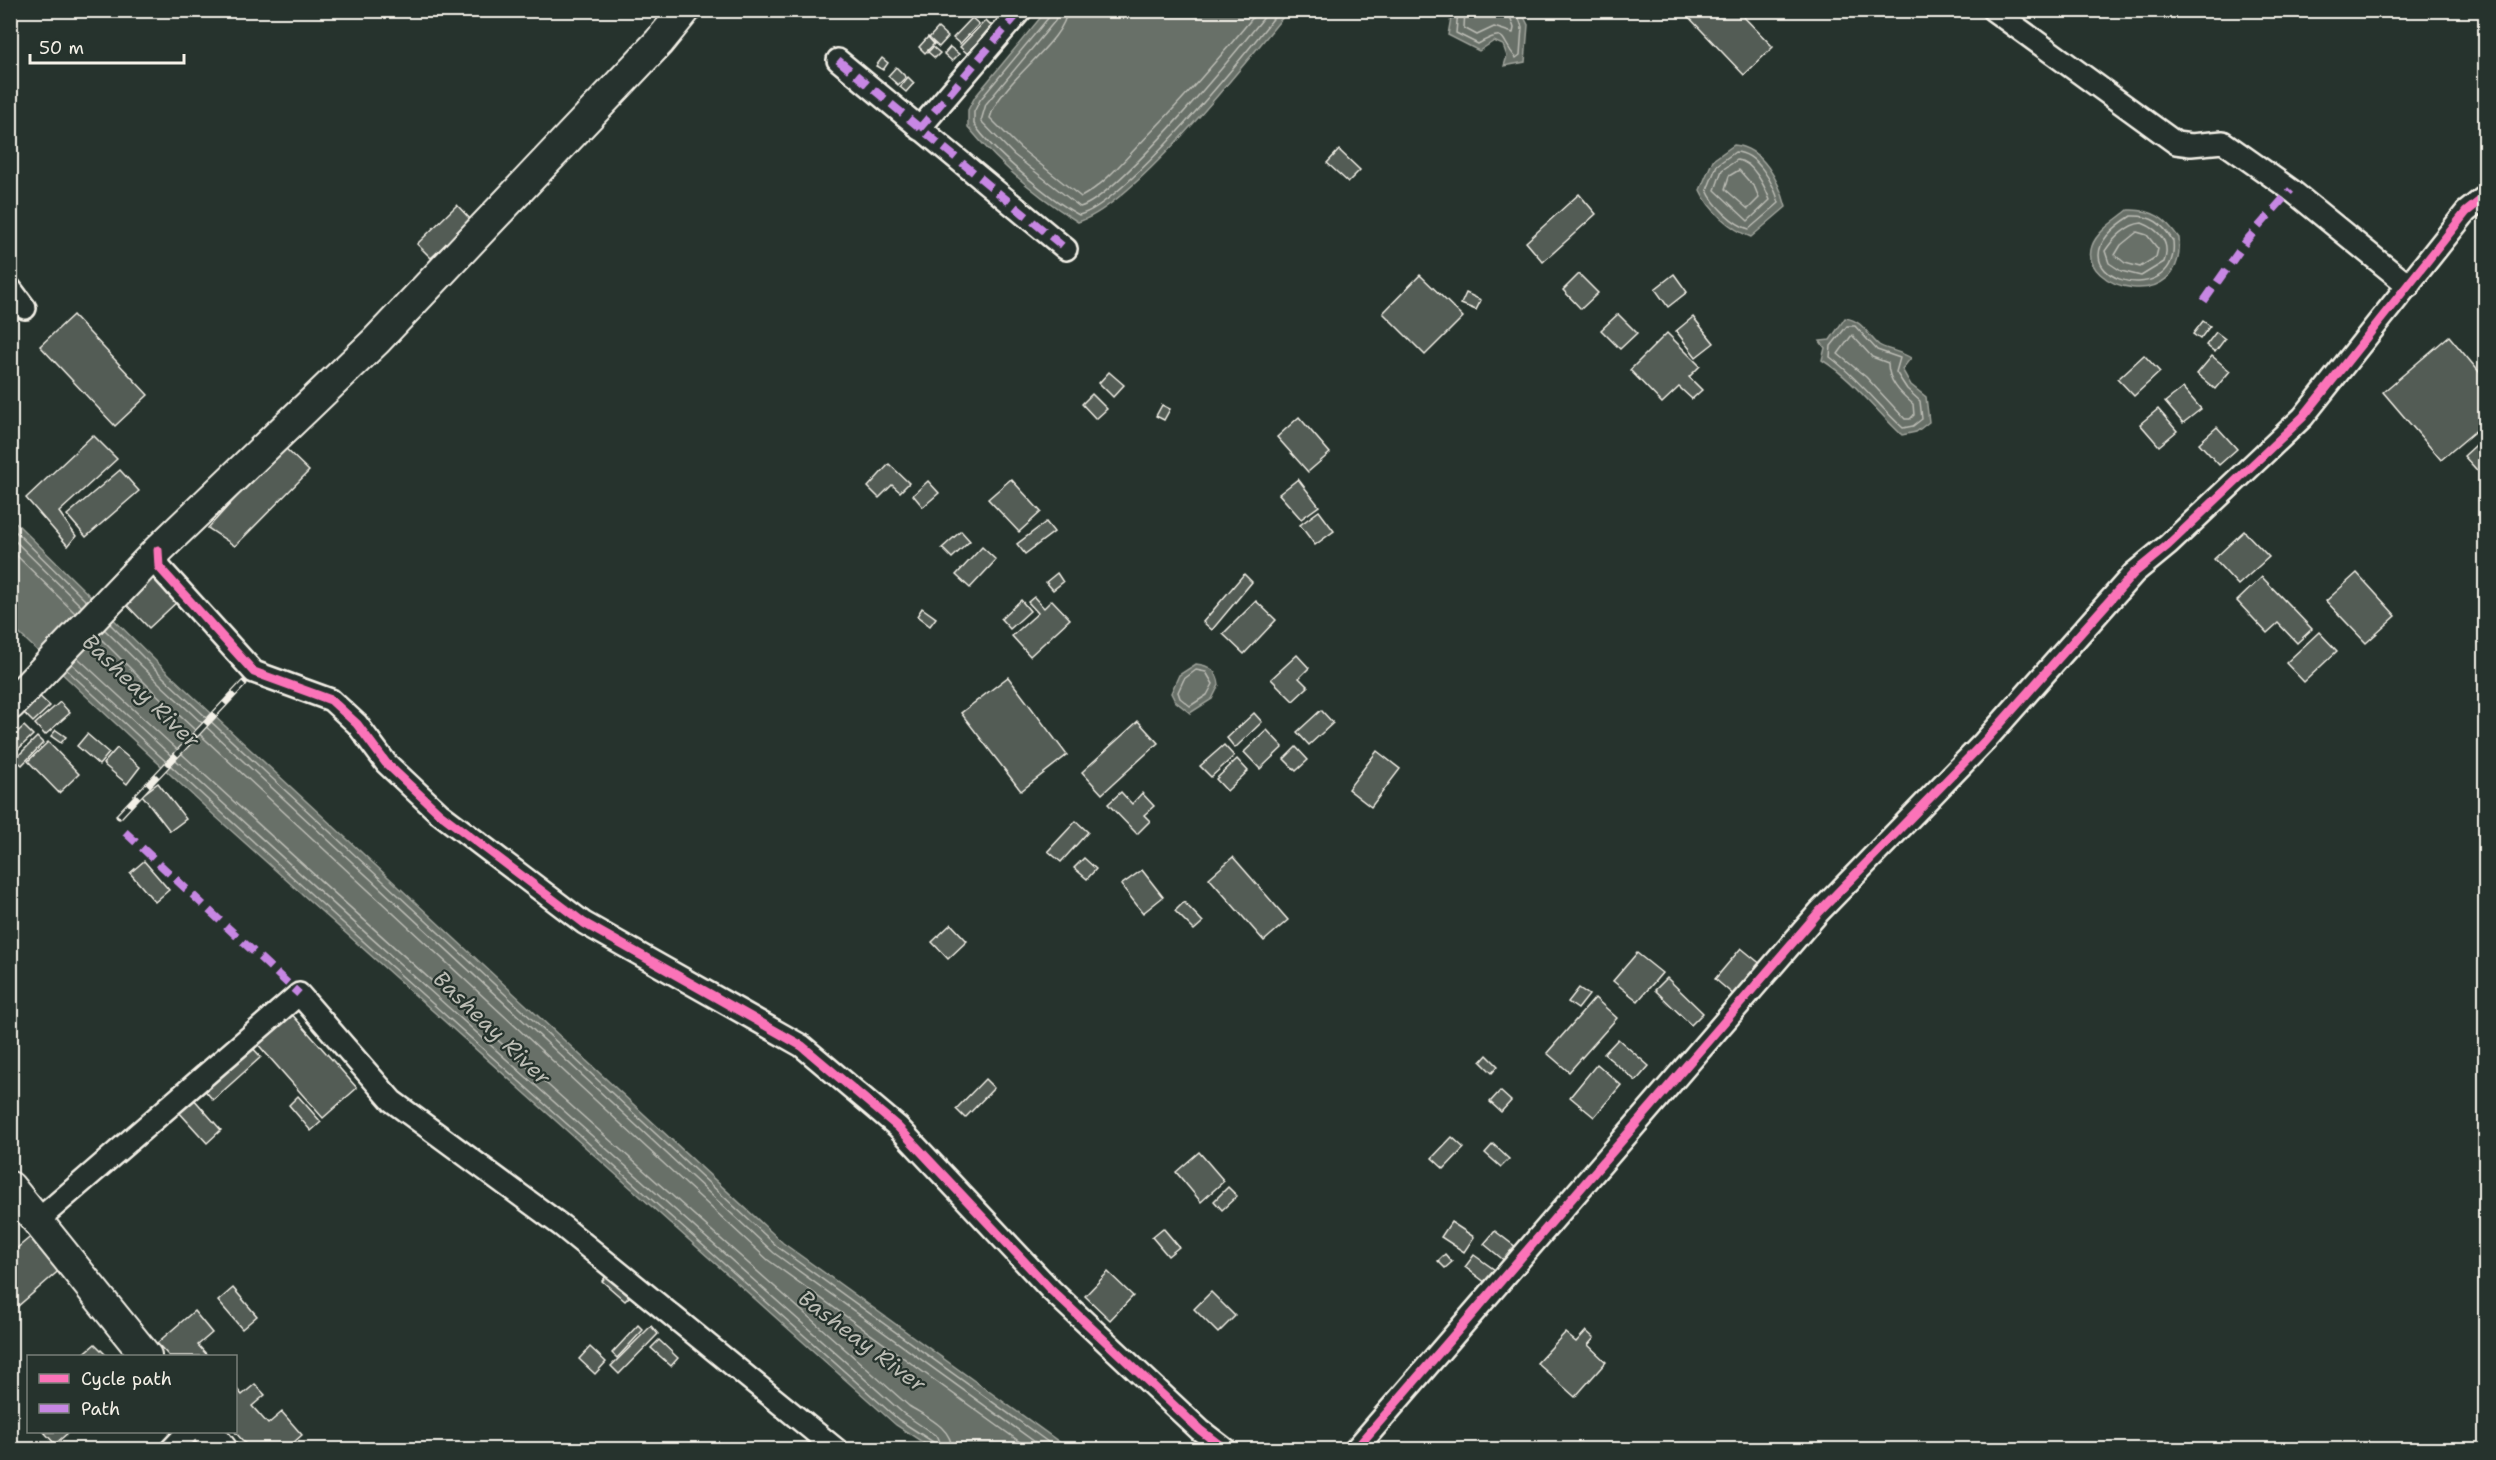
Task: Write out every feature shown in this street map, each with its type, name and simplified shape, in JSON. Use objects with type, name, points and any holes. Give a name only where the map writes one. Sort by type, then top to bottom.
[{"type":"street","points":[[11,704],[153,556],[376,341],[659,42],[685,10]]},
{"type":"street","points":[[919,129],[1021,10]]},
{"type":"street","points":[[1993,10],[2176,143],[2191,145],[2223,142],[2298,195],[2409,286]]},
{"type":"street","points":[[838,60],[1066,249]]},
{"type":"street","points":[[1355,1449],[1819,912],[1984,742],[2134,573],[2168,545],[2303,417],[2466,212],[2486,196]]},
{"type":"street","points":[[10,288],[26,308]]},
{"type":"street","points":[[153,556],[159,567],[254,672],[331,700],[357,724],[386,762],[439,813],[584,923],[802,1046],[898,1128],[1052,1290],[1200,1430],[1226,1449]]},
{"type":"street","points":[[37,1221],[299,994],[392,1101],[571,1233],[837,1449]]},
{"type":"street","points":[[10,1187],[145,1355]]},
{"type":"street","points":[[171,1449],[186,1433]]},
{"type":"street","points":[[210,1433],[222,1449]]},
{"type":"water","points":[[1046,11],[1288,11],[1218,95],[1158,161],[1101,210],[1078,222],[1019,179],[968,127],[968,110],[975,97]]},
{"type":"water","points":[[1450,11],[1521,11],[1528,25],[1525,62],[1504,66],[1507,56],[1503,45],[1494,41],[1479,51],[1448,35],[1452,12]]},
{"type":"water","points":[[1734,145],[1753,152],[1768,167],[1779,187],[1786,207],[1751,237],[1735,229],[1721,218],[1709,205],[1700,190],[1713,160]]},
{"type":"water","points":[[2128,210],[2145,211],[2158,216],[2179,238],[2177,263],[2166,279],[2151,287],[2132,288],[2115,283],[2100,274],[2092,261],[2092,246],[2098,235]]},
{"type":"water","points":[[1845,318],[1861,325],[1879,345],[1911,358],[1902,369],[1911,385],[1926,397],[1929,422],[1916,432],[1902,435],[1854,386],[1822,360],[1825,348],[1820,341],[1830,340]]},
{"type":"water","name":"Basheay River","points":[[10,517],[170,675],[783,1243],[1069,1449],[933,1449],[896,1425],[216,817],[11,626]]},
{"type":"water","points":[[1196,664],[1212,670],[1217,676],[1219,685],[1212,699],[1190,713],[1175,701],[1171,693],[1179,675]]},
{"type":"building","points":[[1682,10],[1737,10],[1773,47],[1744,75]]},
{"type":"building","points":[[972,18],[979,24],[960,44],[953,38]]},
{"type":"building","points":[[986,20],[995,29],[970,56],[960,47]]},
{"type":"building","points":[[938,28],[948,37],[939,47],[929,38]]},
{"type":"building","points":[[928,37],[934,44],[925,53],[919,47]]},
{"type":"building","points":[[933,47],[940,53],[935,58],[928,52]]},
{"type":"building","points":[[950,47],[959,54],[952,61],[944,54]]},
{"type":"building","points":[[882,58],[888,63],[883,70],[876,66]]},
{"type":"building","points":[[896,67],[906,77],[898,85],[888,76]]},
{"type":"building","points":[[908,77],[914,83],[906,92],[900,87]]},
{"type":"building","points":[[1339,150],[1360,170],[1348,182],[1327,163]]},
{"type":"building","points":[[1579,194],[1596,214],[1543,262],[1526,242]]},
{"type":"building","points":[[457,205],[471,220],[431,258],[417,244]]},
{"type":"building","points":[[1579,274],[1598,293],[1581,309],[1563,290]]},
{"type":"building","points":[[1674,274],[1687,292],[1668,307],[1655,289]]},
{"type":"building","points":[[1420,275],[1463,317],[1425,355],[1383,313]]},
{"type":"building","points":[[1466,293],[1481,300],[1476,310],[1461,304]]},
{"type":"building","points":[[1618,314],[1637,333],[1620,349],[1601,330]]},
{"type":"building","points":[[73,315],[148,395],[115,426],[40,346]]},
{"type":"building","points":[[1693,317],[1714,343],[1696,357],[1676,331]]},
{"type":"building","points":[[2203,321],[2210,326],[2200,339],[2193,334]]},
{"type":"building","points":[[2216,332],[2225,339],[2215,352],[2206,345]]},
{"type":"building","points":[[1667,333],[1700,366],[1689,377],[1702,390],[1692,399],[1679,387],[1662,403],[1630,370]]},
{"type":"building","points":[[2449,336],[2486,380],[2486,422],[2441,460],[2383,392]]},
{"type":"building","points":[[2144,355],[2160,372],[2134,396],[2118,379]]},
{"type":"building","points":[[2212,356],[2230,371],[2215,389],[2197,374]]},
{"type":"building","points":[[1109,372],[1124,385],[1113,397],[1099,383]]},
{"type":"building","points":[[2183,388],[2201,409],[2183,423],[2165,402]]},
{"type":"building","points":[[1092,394],[1107,409],[1096,419],[1082,404]]},
{"type":"building","points":[[1162,405],[1170,409],[1164,420],[1156,416]]},
{"type":"building","points":[[2158,409],[2177,431],[2159,446],[2140,424]]},
{"type":"building","points":[[1299,417],[1330,453],[1308,472],[1277,437]]},
{"type":"building","points":[[2217,427],[2237,449],[2219,465],[2199,443]]},
{"type":"building","points":[[93,435],[117,459],[59,512],[76,536],[68,546],[26,498]]},
{"type":"building","points":[[2486,436],[2486,480],[2464,456]]},
{"type":"building","points":[[283,446],[309,471],[235,546],[208,528]]},
{"type":"building","points":[[889,464],[909,483],[900,492],[892,485],[879,498],[868,487]]},
{"type":"building","points":[[120,470],[139,491],[86,537],[67,515]]},
{"type":"building","points":[[1011,479],[1041,512],[1019,532],[988,499]]},
{"type":"building","points":[[1298,479],[1319,506],[1301,519],[1279,494]]},
{"type":"building","points":[[928,481],[939,493],[923,507],[913,495]]},
{"type":"building","points":[[1319,511],[1334,531],[1315,545],[1300,525]]},
{"type":"building","points":[[1046,522],[1054,532],[1025,554],[1017,544]]},
{"type":"building","points":[[961,531],[970,541],[952,558],[942,548]]},
{"type":"building","points":[[2244,531],[2269,557],[2238,585],[2214,559]]},
{"type":"building","points":[[982,547],[996,560],[970,588],[956,575]]},
{"type":"building","points":[[152,571],[179,600],[149,628],[121,599]]},
{"type":"building","points":[[1057,573],[1063,582],[1053,590],[1046,582]]},
{"type":"building","points":[[2357,573],[2396,616],[2366,643],[2326,601]]},
{"type":"building","points":[[1244,574],[1252,582],[1212,630],[1203,622]]},
{"type":"building","points":[[2262,577],[2312,629],[2297,643],[2278,623],[2267,633],[2237,601]]},
{"type":"building","points":[[1034,597],[1044,608],[1052,600],[1070,619],[1030,656],[1012,636],[1038,613],[1028,602]]},
{"type":"building","points":[[1021,600],[1030,611],[1010,629],[1001,619]]},
{"type":"building","points":[[1256,601],[1276,620],[1244,654],[1223,634]]},
{"type":"building","points":[[922,608],[936,618],[930,626],[917,616]]},
{"type":"building","points":[[2319,632],[2337,651],[2304,682],[2286,663]]},
{"type":"building","points":[[1297,655],[1309,668],[1299,678],[1308,687],[1293,701],[1271,679]]},
{"type":"building","points":[[1008,677],[1067,755],[1021,791],[961,713]]},
{"type":"building","points":[[36,693],[50,706],[33,722],[20,709]]},
{"type":"building","points":[[60,702],[70,713],[45,735],[35,724]]},
{"type":"building","points":[[1321,710],[1333,723],[1309,745],[1297,732]]},
{"type":"building","points":[[1254,713],[1262,722],[1235,748],[1227,738]]},
{"type":"building","points":[[1138,721],[1158,743],[1102,794],[1082,772]]},
{"type":"building","points":[[24,726],[33,735],[10,757],[10,739]]},
{"type":"building","points":[[56,730],[66,737],[61,743],[51,736]]},
{"type":"building","points":[[1267,730],[1283,747],[1260,769],[1244,752]]},
{"type":"building","points":[[87,734],[109,753],[99,765],[77,746]]},
{"type":"building","points":[[37,737],[43,743],[22,765],[15,759]]},
{"type":"building","points":[[48,742],[79,774],[59,793],[28,761]]},
{"type":"building","points":[[1224,745],[1234,756],[1211,777],[1200,766]]},
{"type":"building","points":[[1296,747],[1308,760],[1296,771],[1284,759]]},
{"type":"building","points":[[117,748],[140,767],[127,784],[103,764]]},
{"type":"building","points":[[1377,751],[1400,769],[1371,807],[1348,789]]},
{"type":"building","points":[[1237,759],[1248,771],[1227,791],[1216,779]]},
{"type":"building","points":[[158,783],[186,819],[170,831],[142,795]]},
{"type":"building","points":[[1121,792],[1132,804],[1142,793],[1154,806],[1144,815],[1150,821],[1137,834],[1108,804]]},
{"type":"building","points":[[1076,821],[1088,832],[1061,862],[1048,851]]},
{"type":"building","points":[[1233,857],[1288,920],[1264,941],[1209,878]]},
{"type":"building","points":[[1084,858],[1096,869],[1087,879],[1074,868]]},
{"type":"building","points":[[144,861],[169,890],[155,902],[130,873]]},
{"type":"building","points":[[1142,870],[1163,897],[1143,913],[1121,885]]},
{"type":"building","points":[[1184,902],[1203,922],[1194,930],[1175,911]]},
{"type":"building","points":[[951,924],[967,941],[948,959],[932,942]]},
{"type":"building","points":[[1741,948],[1762,965],[1736,997],[1715,979]]},
{"type":"building","points":[[1637,953],[1662,973],[1638,1001],[1613,981]]},
{"type":"building","points":[[1667,978],[1703,1013],[1691,1025],[1655,990]]},
{"type":"building","points":[[1579,988],[1589,995],[1578,1009],[1568,1002]]},
{"type":"building","points":[[1595,998],[1617,1018],[1569,1072],[1547,1053]]},
{"type":"building","points":[[289,1011],[357,1088],[323,1118],[255,1041]]},
{"type":"building","points":[[1618,1039],[1649,1066],[1636,1081],[1604,1054]]},
{"type":"building","points":[[250,1045],[261,1057],[213,1100],[202,1087]]},
{"type":"building","points":[[1487,1055],[1498,1066],[1492,1073],[1481,1062]]},
{"type":"building","points":[[1597,1064],[1621,1085],[1594,1117],[1570,1097]]},
{"type":"building","points":[[985,1079],[994,1088],[965,1118],[956,1109]]},
{"type":"building","points":[[1500,1091],[1511,1101],[1501,1112],[1490,1102]]},
{"type":"building","points":[[298,1096],[321,1122],[311,1131],[289,1105]]},
{"type":"building","points":[[193,1098],[221,1130],[207,1143],[178,1111]]},
{"type":"building","points":[[1452,1137],[1464,1148],[1444,1169],[1432,1158]]},
{"type":"building","points":[[1493,1144],[1509,1159],[1501,1167],[1485,1153]]},
{"type":"building","points":[[1199,1152],[1224,1181],[1201,1202],[1176,1172]]},
{"type":"building","points":[[1228,1187],[1237,1196],[1222,1210],[1214,1201]]},
{"type":"building","points":[[1451,1222],[1474,1237],[1464,1252],[1441,1237]]},
{"type":"building","points":[[1163,1228],[1179,1247],[1168,1256],[1152,1237]]},
{"type":"building","points":[[1495,1231],[1517,1248],[1506,1262],[1484,1244]]},
{"type":"building","points":[[34,1234],[63,1267],[10,1313],[10,1254]]},
{"type":"building","points":[[1445,1254],[1452,1262],[1445,1268],[1438,1261]]},
{"type":"building","points":[[1474,1255],[1495,1270],[1486,1283],[1465,1267]]},
{"type":"building","points":[[1108,1272],[1133,1296],[1110,1320],[1085,1296]]},
{"type":"building","points":[[609,1273],[632,1294],[625,1301],[602,1281]]},
{"type":"building","points":[[233,1288],[257,1316],[242,1329],[218,1301]]},
{"type":"building","points":[[1211,1292],[1235,1316],[1218,1333],[1194,1309]]},
{"type":"building","points":[[194,1311],[212,1333],[198,1345],[207,1355],[168,1355],[157,1343]]},
{"type":"building","points":[[638,1325],[643,1330],[617,1358],[612,1353]]},
{"type":"building","points":[[651,1326],[658,1334],[619,1374],[611,1366]]},
{"type":"building","points":[[1586,1331],[1594,1338],[1588,1345],[1606,1362],[1575,1397],[1537,1363],[1565,1333],[1576,1342]]},
{"type":"building","points":[[659,1340],[678,1358],[671,1366],[651,1348]]},
{"type":"building","points":[[95,1344],[106,1355],[82,1355]]},
{"type":"building","points":[[590,1347],[606,1362],[595,1374],[579,1359]]},
{"type":"building","points":[[255,1384],[265,1395],[252,1406],[268,1424],[282,1412],[302,1435],[285,1450],[251,1450],[236,1433],[237,1389],[242,1395]]},
{"type":"building","points":[[45,1433],[68,1433],[55,1444]]},
{"type":"railway","points":[[119,816],[244,683]]},
{"type":"marked path","points":[[919,129],[1021,10]]},
{"type":"marked path","points":[[838,60],[1066,249]]},
{"type":"marked path","points":[[2204,301],[2247,240],[2291,190]]},
{"type":"marked path","points":[[125,832],[299,994]]},
{"type":"cycle path","points":[[1355,1450],[1819,912],[1984,742],[2134,573],[2168,545],[2303,417],[2466,212],[2486,196]]},
{"type":"cycle path","points":[[158,550],[159,567],[254,672],[331,700],[357,724],[386,763],[439,813],[584,923],[802,1046],[898,1127],[1051,1290],[1200,1430],[1226,1450]]}]
